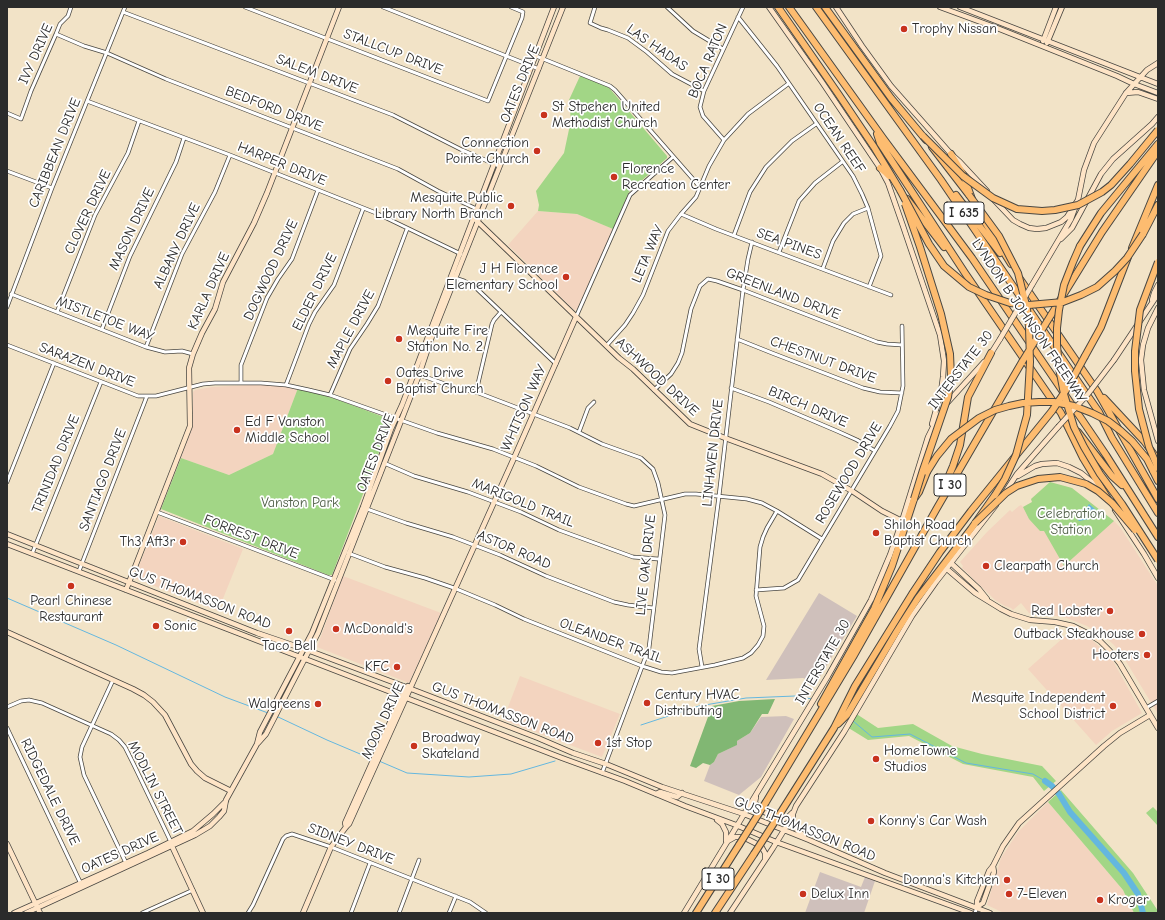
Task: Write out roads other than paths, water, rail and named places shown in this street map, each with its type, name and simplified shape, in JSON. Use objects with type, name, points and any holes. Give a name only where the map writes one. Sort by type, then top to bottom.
[{"type":"highway","points":[[778,7],[874,147],[896,182],[929,244],[944,266],[969,287],[986,295],[1010,303],[1029,305],[1063,302],[1081,295],[1097,287],[1115,271],[1134,250],[1158,205]]},
{"type":"highway","name":"LYNDON B JOHNSON FREEWAY","points":[[789,7],[873,125],[972,258],[1070,401],[1158,537]]},
{"type":"highway","name":"LYNDON B JOHNSON FREEWAY","points":[[816,7],[941,180],[1099,412],[1112,438],[1158,513]]},
{"type":"highway","points":[[825,7],[891,98],[923,136],[999,236],[1018,273],[1027,309],[1030,369],[1028,409],[1025,428],[1016,455],[1005,479],[945,568],[918,598],[897,630],[847,715],[834,728]]},
{"type":"highway","points":[[873,125],[880,143],[959,264],[1061,413],[1084,458],[1112,506]]},
{"type":"highway","points":[[923,136],[963,176],[1000,202],[1017,209],[1042,211],[1056,210],[1078,205],[1102,192],[1111,185],[1130,164],[1158,130]]},
{"type":"highway","points":[[1158,144],[1101,213],[1080,246],[1064,285],[1057,328],[1059,368],[1068,410],[1074,427],[1100,474],[1122,504],[1158,560]]},
{"type":"highway","name":"I 30","points":[[696,913],[802,743],[1022,362],[1102,232],[1158,151]]},
{"type":"highway","points":[[951,154],[963,174],[978,210],[1015,271],[1097,391],[1158,499]]},
{"type":"highway","points":[[880,168],[885,172],[959,264]]},
{"type":"highway","points":[[941,180],[953,191],[1015,271]]},
{"type":"highway","name":"I 30","points":[[715,913],[834,728],[855,686],[940,552],[971,511],[1052,411],[1068,387],[1101,328],[1148,206],[1158,184]]},
{"type":"highway","points":[[802,743],[824,698],[874,609],[892,566],[948,397],[951,377],[950,354],[941,314],[918,240],[900,190]]},
{"type":"highway","points":[[1158,262],[1140,310],[1135,351],[1135,371],[1139,409],[1158,481]]},
{"type":"highway","points":[[933,514],[953,466],[960,444],[968,397],[991,353]]},
{"type":"highway","points":[[1097,391],[1144,441],[1158,460]]},
{"type":"highway","points":[[914,499],[919,492],[927,472],[937,456],[951,440],[979,418],[1009,406],[1023,403],[1054,402],[1074,406],[1092,413],[1108,421],[1121,431],[1132,441],[1156,469]]},
{"type":"highway","points":[[1061,413],[1069,420],[1112,476],[1128,490]]},
{"type":"highway","points":[[975,523],[1006,493],[1017,486],[1038,479],[1060,478],[1086,484],[1102,494],[1112,503],[1151,550]]},
{"type":"main road","name":"KARLA DRIVE","points":[[126,590],[190,426],[189,368],[193,354],[215,309],[223,282],[254,223],[339,7]]},
{"type":"main road","name":"OATES DRIVE","points":[[26,913],[82,885],[172,844],[202,825],[226,800],[257,744],[272,724],[310,651],[346,552],[382,463],[413,373],[462,255],[554,7]]},
{"type":"main road","name":"OATES DRIVE","points":[[496,165],[539,69],[563,7]]},
{"type":"main road","points":[[769,7],[880,168],[888,183],[904,226],[937,323],[944,361],[941,392],[928,437]]},
{"type":"main road","points":[[836,7],[891,86],[951,154],[1013,220],[1029,228],[1046,228],[1061,222],[1067,217],[1078,200]]},
{"type":"main road","points":[[940,7],[1158,93]]},
{"type":"main road","points":[[960,7],[1158,84]]},
{"type":"main road","points":[[1043,47],[1056,7]]},
{"type":"main road","points":[[1045,41],[1062,7]]},
{"type":"main road","points":[[1082,62],[1085,56]]},
{"type":"main road","name":"INTERSTATE 30","points":[[684,913],[736,825],[828,676],[868,606],[882,576],[902,521],[928,437],[937,419],[951,398],[991,353],[1071,219],[1078,200],[1084,170],[1094,143],[1126,93],[1147,70],[1158,63]]},
{"type":"main road","points":[[1126,93],[1138,92],[1158,99]]},
{"type":"main road","points":[[1055,245],[1072,228],[1092,188],[1109,164],[1158,117]]},
{"type":"main road","name":"ASHWOOD DRIVE","points":[[475,219],[690,424],[830,478],[882,511],[902,521]]},
{"type":"main road","name":"OATES DRIVE","points":[[398,419],[419,375],[453,277]]},
{"type":"main road","points":[[1151,304],[1158,285]]},
{"type":"main road","points":[[730,913],[784,830],[805,791],[844,732],[912,616],[945,568],[952,564],[998,503],[1012,481],[1088,394],[1114,360],[1158,294]]},
{"type":"main road","points":[[1158,308],[1148,328],[1143,345],[1142,372],[1144,390],[1158,441]]},
{"type":"main road","name":"WHITSON WAY","points":[[414,682],[454,588],[475,545],[576,316]]},
{"type":"main road","points":[[1012,481],[1022,473],[1035,466],[1050,463],[1062,465],[1087,477],[1112,506],[1158,578]]},
{"type":"main road","name":"GUS THOMASSON ROAD","points":[[7,534],[219,618],[408,688],[572,753],[606,764],[662,787],[744,814],[885,873],[978,907],[990,913]]},
{"type":"main road","name":"GUS THOMASSON ROAD","points":[[7,544],[602,773],[776,842],[971,913]]},
{"type":"main road","points":[[952,564],[979,589],[988,601]]},
{"type":"main road","points":[[945,568],[975,593],[1001,610],[1017,617],[1030,620],[1064,624],[1082,630],[1095,638],[1105,646],[1117,660],[1158,728]]},
{"type":"main road","name":"OATES DRIVE","points":[[257,744],[260,732],[300,657],[336,581]]},
{"type":"main road","points":[[216,624],[219,618]]},
{"type":"main road","points":[[7,633],[133,689],[153,702],[165,716],[191,764],[197,771],[205,778],[231,791]]},
{"type":"main road","name":"MOON DRIVE","points":[[303,913],[331,847],[346,827],[345,823],[408,688],[414,682]]},
{"type":"main road","points":[[978,907],[977,901],[989,871],[1003,846],[1019,823],[1113,739],[1150,715]]},
{"type":"main road","points":[[522,743],[526,734]]},
{"type":"main road","points":[[656,794],[660,792],[677,797],[682,793]]},
{"type":"main road","points":[[757,793],[755,802],[758,809],[784,819],[793,812]]},
{"type":"main road","points":[[793,812],[793,821],[796,828],[809,840]]},
{"type":"main road","points":[[714,817],[722,824],[726,832],[726,843]]},
{"type":"main road","points":[[726,843],[735,837],[743,837],[761,846],[765,853],[765,861]]},
{"type":"main road","points":[[7,844],[37,908]]},
{"type":"main road","name":"MODLIN STREET","points":[[172,844],[203,913]]},
{"type":"main road","name":"OATES DRIVE","points":[[14,913],[37,908]]},
{"type":"street","name":"IVY DRIVE","points":[[7,113],[21,119],[31,91],[60,24],[68,16],[70,7]]},
{"type":"street","name":"CARIBBEAN DRIVE","points":[[7,307],[52,188],[125,7]]},
{"type":"street","name":"STALLCUP DRIVE","points":[[245,7],[488,101],[507,56]]},
{"type":"street","points":[[383,7],[539,69]]},
{"type":"street","points":[[507,56],[522,18],[522,12],[511,7]]},
{"type":"street","name":"LAS HADAS","points":[[595,7],[590,23],[628,38],[648,52],[672,74],[704,91]]},
{"type":"street","points":[[667,7],[693,31],[723,49]]},
{"type":"street","name":"BOCA RATON","points":[[724,140],[702,114],[700,107],[704,91],[742,7]]},
{"type":"street","name":"SALEM DRIVE","points":[[123,12],[406,121],[462,150],[496,165]]},
{"type":"street","name":"OCEAN REEF","points":[[738,17],[777,66],[856,182],[868,208],[881,256],[869,287]]},
{"type":"street","name":"BEDFORD DRIVE","points":[[56,34],[398,169],[438,191],[479,210]]},
{"type":"street","points":[[536,56],[610,86],[700,187]]},
{"type":"street","name":"LETA WAY","points":[[607,345],[625,325],[633,313],[643,295],[668,231],[696,197],[715,154],[724,140],[748,114],[788,84]]},
{"type":"street","name":"HARPER DRIVE","points":[[87,101],[318,190],[364,209],[462,255]]},
{"type":"street","name":"CLOVER DRIVE","points":[[56,312],[95,215],[128,153],[140,121]]},
{"type":"street","points":[[734,235],[750,192],[766,167],[792,141],[816,124]]},
{"type":"street","name":"MASON DRIVE","points":[[102,329],[130,256],[143,226],[176,162],[184,138]]},
{"type":"street","name":"ALBANY DRIVE","points":[[146,347],[182,254],[215,192],[230,155]]},
{"type":"street","name":"WHITSON WAY","points":[[576,316],[630,195],[673,157]]},
{"type":"street","points":[[779,252],[799,201],[815,183],[842,162]]},
{"type":"street","points":[[7,171],[52,188]]},
{"type":"street","name":"DOGWOOD DRIVE","points":[[241,383],[241,365],[267,298],[292,259],[318,190]]},
{"type":"street","points":[[823,268],[833,241],[844,222],[853,214],[868,208]]},
{"type":"street","name":"ELDER DRIVE","points":[[286,385],[309,324],[315,312],[334,285],[364,209]]},
{"type":"street","name":"SEA PINES","points":[[681,214],[869,287],[891,294]]},
{"type":"street","name":"MAPLE DRIVE","points":[[330,395],[350,349],[378,306],[407,229]]},
{"type":"street","name":"LINHAVEN DRIVE","points":[[702,667],[699,649],[719,496],[743,290],[752,242]]},
{"type":"street","points":[[453,277],[475,287],[556,364]]},
{"type":"street","name":"GREENLAND DRIVE","points":[[654,390],[671,374],[680,358],[691,309],[702,283],[711,279],[877,342],[902,345]]},
{"type":"street","name":"MISTLETOE WAY","points":[[11,294],[146,347],[165,352],[182,351],[193,354]]},
{"type":"street","points":[[476,392],[492,324],[501,312]]},
{"type":"street","name":"ROSEWOOD DRIVE","points":[[756,590],[788,587],[798,580],[898,411],[902,393],[903,375],[902,326]]},
{"type":"street","name":"CHESTNUT DRIVE","points":[[738,339],[772,354],[863,388],[880,392],[902,393]]},
{"type":"street","name":"SARAZEN DRIVE","points":[[7,345],[138,396],[156,396],[214,383],[286,385],[330,395],[437,433],[493,449],[536,466],[579,488],[626,504],[634,506],[685,494],[747,499],[762,503],[778,511],[822,539]]},
{"type":"street","points":[[7,482],[54,363]]},
{"type":"street","name":"LIVE OAK DRIVE","points":[[413,373],[460,389],[476,392],[579,432],[602,444],[641,458],[653,469],[658,483],[664,515],[664,525],[658,560],[649,648],[602,773]]},
{"type":"street","name":"TRINIDAD DRIVE","points":[[32,554],[101,382]]},
{"type":"street","name":"BIRCH DRIVE","points":[[731,388],[769,402],[837,431],[857,440],[875,451]]},
{"type":"street","name":"SANTIAGO DRIVE","points":[[79,571],[146,396]]},
{"type":"street","points":[[579,432],[588,408],[594,402]]},
{"type":"street","name":"MARIGOLD TRAIL","points":[[382,463],[414,476],[468,492],[521,512],[559,530],[632,557],[658,560]]},
{"type":"street","name":"ASTOR ROAD","points":[[365,508],[475,545],[546,576],[614,602],[653,608]]},
{"type":"street","name":"OLEANDER TRAIL","points":[[346,552],[385,567],[426,578],[454,588],[495,604],[524,619],[642,666],[661,672],[672,673],[743,658],[751,653],[758,645],[763,636],[764,626],[756,596],[760,548],[762,537],[778,511]]},
{"type":"street","name":"FORREST DRIVE","points":[[157,512],[336,581]]},
{"type":"street","points":[[113,680],[82,747],[80,757],[81,766],[127,865]]},
{"type":"street","name":"MODLIN STREET","points":[[7,707],[21,701],[35,701],[111,734],[125,747],[172,844]]},
{"type":"street","points":[[1146,708],[1158,701]]},
{"type":"street","name":"RIDGEDALE DRIVE","points":[[7,728],[82,885]]},
{"type":"street","name":"SIDNEY DRIVE","points":[[248,913],[283,839],[292,834],[297,834],[456,896],[470,902],[486,913]]},
{"type":"street","points":[[399,913],[419,860]]},
{"type":"street","points":[[352,913],[370,863]]},
{"type":"street","points":[[142,913],[193,890]]},
{"type":"street","points":[[449,913],[456,896]]},
{"type":"street","points":[[975,913],[978,907]]},
{"type":"water","points":[[1089,504],[1096,510],[1089,519],[1079,521],[1076,517],[1077,513],[1086,509]]},
{"type":"waterway","points":[[7,598],[116,645],[225,697],[268,713]]},
{"type":"waterway","points":[[641,725],[699,706],[746,698],[795,696],[812,699]]},
{"type":"waterway","points":[[276,716],[372,759]]},
{"type":"waterway","points":[[853,721],[872,737],[910,734],[966,763],[1033,774],[1045,781]]},
{"type":"waterway","points":[[379,761],[407,773],[469,777],[511,774],[555,761]]},
{"type":"waterway","points":[[1045,781],[1059,794],[1070,812],[1124,873],[1138,894],[1143,913]]},
{"type":"place","name":"Trophy Nissan","points":[[904,29]]},
{"type":"place","name":"St Stpehen United Methodist Church","points":[[544,115]]},
{"type":"place","name":"Connection Pointe Church","points":[[537,151]]},
{"type":"place","name":"Florence Recreation Center","points":[[614,177]]},
{"type":"place","name":"Mesquite Public Library North Branch","points":[[511,206]]},
{"type":"place","name":"J H Florence Elementary School","points":[[566,277]]},
{"type":"place","name":"Mesquite Fire Station No. 2","points":[[399,339]]},
{"type":"place","name":"Oates Drive Baptist Church","points":[[388,381]]},
{"type":"place","name":"Ed F Vanston Middle School","points":[[237,430]]},
{"type":"place","name":"Shiloh Road Baptist Church","points":[[876,533]]},
{"type":"place","name":"Th3 Aft3r","points":[[183,542]]},
{"type":"place","name":"Clearpath Church","points":[[986,566]]},
{"type":"place","name":"Pearl Chinese Restaurant","points":[[71,586]]},
{"type":"place","name":"Red Lobster","points":[[1110,611]]},
{"type":"place","name":"Sonic","points":[[156,626]]},
{"type":"place","name":"McDonald's","points":[[336,629]]},
{"type":"place","name":"Taco Bell","points":[[289,631]]},
{"type":"place","name":"Outback Steakhouse","points":[[1142,634]]},
{"type":"place","name":"Hooters","points":[[1147,655]]},
{"type":"place","name":"KFC","points":[[397,667]]},
{"type":"place","name":"Century HVAC Distributing","points":[[647,703]]},
{"type":"place","name":"Walgreens","points":[[318,704]]},
{"type":"place","name":"Mesquite Independent School District","points":[[1113,706]]},
{"type":"place","name":"1st Stop","points":[[598,743]]},
{"type":"place","name":"Broadway Skateland","points":[[414,746]]},
{"type":"place","name":"HomeTowne Studios","points":[[876,759]]},
{"type":"place","name":"Konny's Car Wash","points":[[871,821]]},
{"type":"place","name":"Donna's Kitchen","points":[[1007,880]]},
{"type":"place","name":"Delux Inn","points":[[803,894]]},
{"type":"place","name":"7-Eleven","points":[[1009,894]]},
{"type":"place","name":"Kroger","points":[[1100,900]]},
{"type":"park label","name":"Vanston Park","points":[[300,503]]},
{"type":"park label","name":"Celebration Station","points":[[1071,522]]}]
